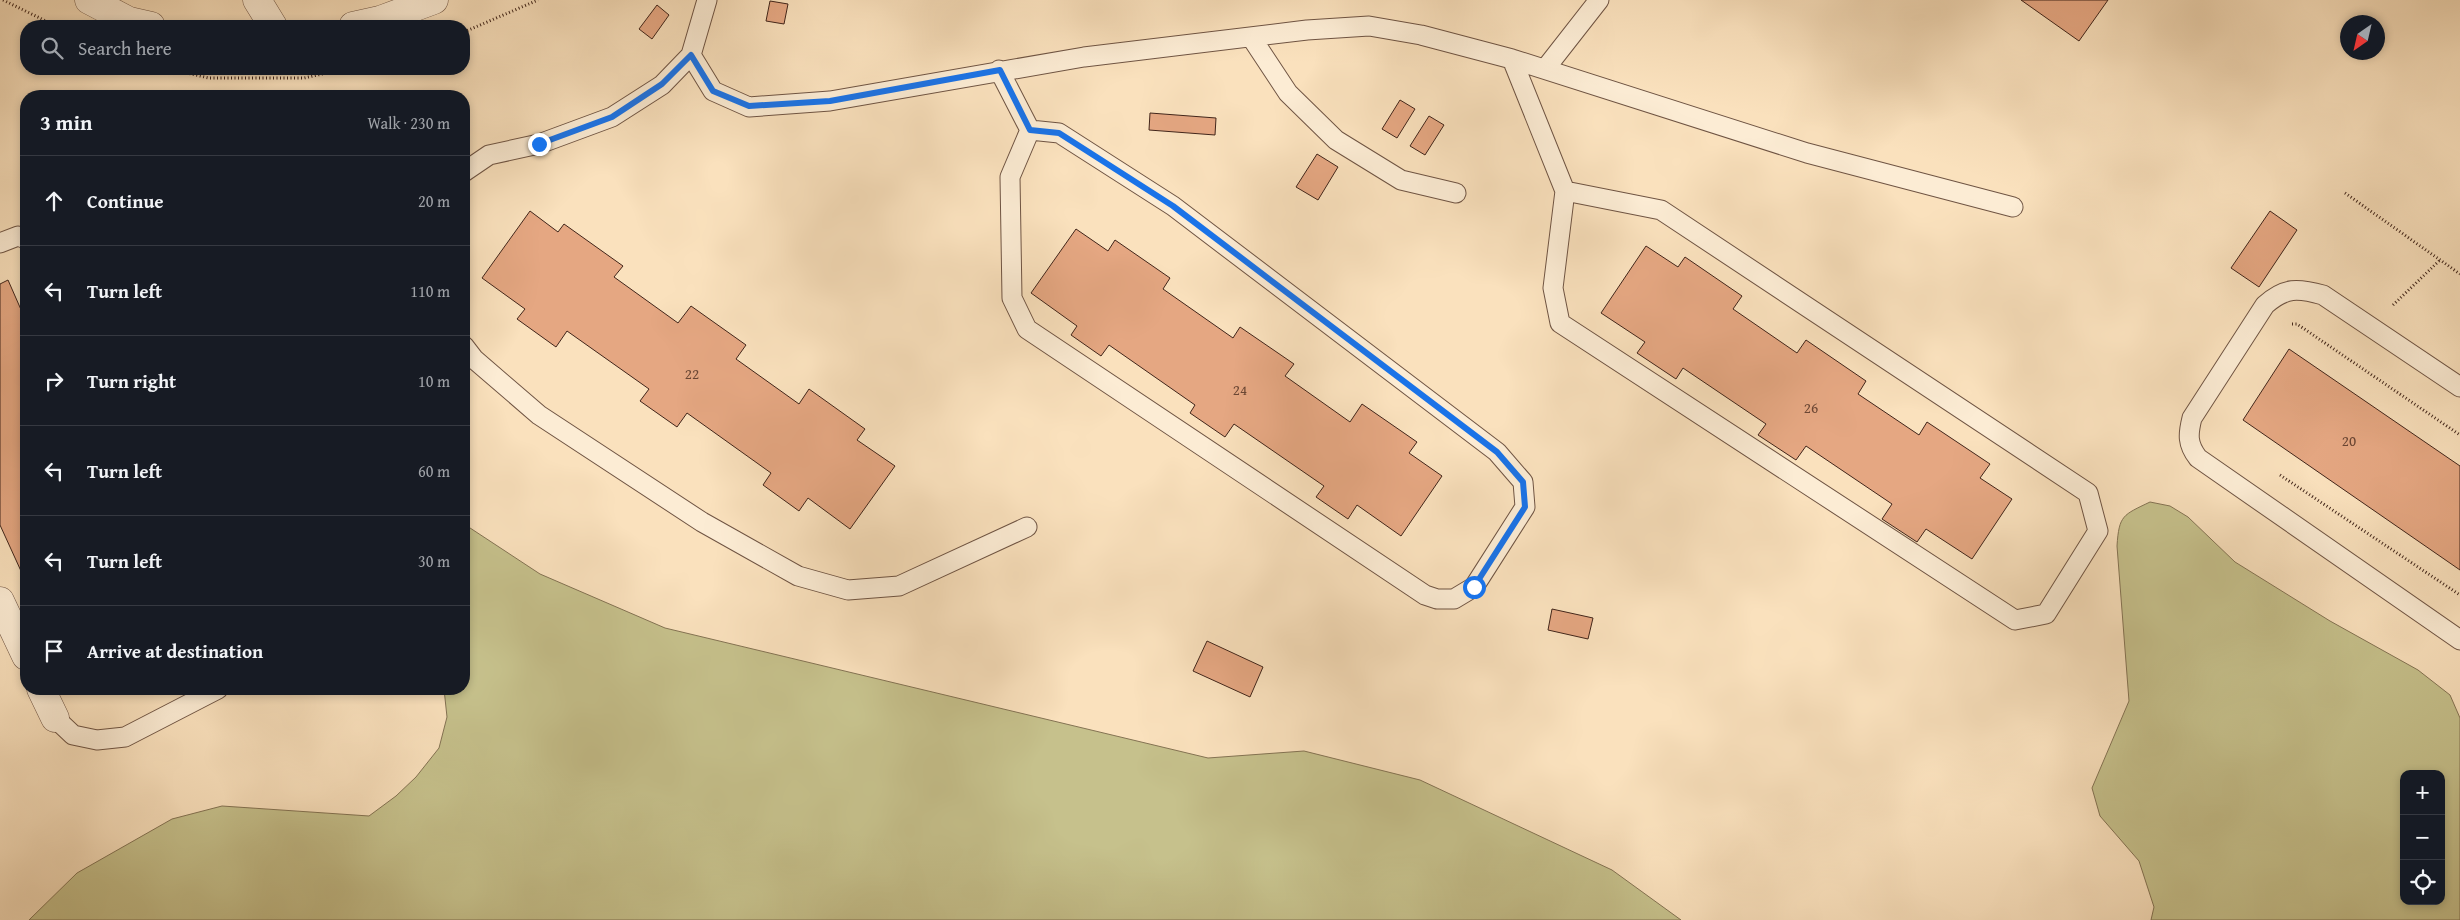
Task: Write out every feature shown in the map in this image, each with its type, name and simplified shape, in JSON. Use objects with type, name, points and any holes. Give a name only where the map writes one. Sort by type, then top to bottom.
[{"type":"street","points":[[89,0],[127,20]]},
{"type":"street","points":[[256,0],[269,20]]},
{"type":"street","points":[[380,20],[434,0]]},
{"type":"street","points":[[0,601],[20,643]]},
{"type":"street","points":[[45,695],[55,718]]},
{"type":"lane","points":[[470,168],[489,155],[539,144],[612,117],[662,84],[691,55],[707,0]]},
{"type":"lane","points":[[1545,69],[1599,0]]},
{"type":"lane","points":[[691,55],[713,91],[749,106],[830,101],[1000,70],[1084,57],[1307,30],[1369,26],[1421,35],[1512,59],[1806,153],[2013,207]]},
{"type":"lane","points":[[1251,38],[1288,93],[1336,140],[1401,180],[1456,193]]},
{"type":"lane","points":[[1512,59],[1565,191],[1553,288],[1560,322],[2015,620],[2046,614],[2098,531],[2088,492],[1661,210],[1565,191]]},
{"type":"lane","points":[[1000,70],[1030,130],[1010,177],[1012,298],[1027,329],[1425,595],[1438,599],[1454,599],[1474,587],[1525,507],[1523,482],[1497,452],[1173,206],[1059,133],[1030,130]]},
{"type":"lane","points":[[0,244],[20,237]]},
{"type":"lane","points":[[2460,387],[2323,295],[2306,290],[2288,290],[2276,295],[2265,305],[2192,418],[2188,433],[2190,448],[2198,458],[2460,640]]},
{"type":"lane","points":[[470,354],[539,415],[702,522],[798,576],[848,590],[899,586],[1027,527]]},
{"type":"lane","points":[[55,718],[73,735],[97,740],[125,737],[206,695]]},
{"type":"path","points":[[3,0],[44,20]]},
{"type":"path","points":[[470,29],[538,0]]},
{"type":"path","points":[[196,75],[209,78],[304,78],[318,75]]},
{"type":"path","points":[[2345,193],[2460,274]]},
{"type":"path","points":[[2371,326],[2440,260]]},
{"type":"path","points":[[2287,324],[2297,324],[2460,435]]},
{"type":"path","points":[[2272,469],[2460,595]]},
{"type":"shaded area","points":[[2150,502],[2170,506],[2188,517],[2235,562],[2330,621],[2418,670],[2450,695],[2460,718],[2460,920],[2151,920],[2154,907],[2139,861],[2100,816],[2092,788],[2129,701],[2117,546],[2121,522],[2128,513]]},
{"type":"shaded area","points":[[470,528],[540,574],[665,628],[1208,758],[1304,751],[1420,780],[1612,870],[1681,920],[29,920],[77,873],[172,819],[222,806],[369,816],[396,796],[416,777],[439,748],[447,717],[445,695],[470,695]]},
{"type":"building","points":[[2021,0],[2108,0],[2079,41]]},
{"type":"building","points":[[770,1],[788,4],[784,24],[766,21]]},
{"type":"building","points":[[657,5],[669,15],[652,39],[639,29]]},
{"type":"building","points":[[1400,100],[1415,109],[1397,138],[1382,129]]},
{"type":"building","points":[[1150,113],[1216,118],[1215,135],[1149,130]]},
{"type":"building","points":[[1429,116],[1444,125],[1425,155],[1410,146]]},
{"type":"building","points":[[1317,154],[1338,167],[1318,200],[1296,187]]},
{"type":"building","points":[[530,211],[558,232],[564,224],[623,266],[614,277],[678,323],[691,306],[746,345],[736,359],[799,404],[809,389],[865,429],[857,440],[895,466],[850,529],[808,498],[799,511],[763,485],[771,473],[687,413],[677,427],[640,401],[649,389],[567,331],[556,347],[517,319],[525,309],[482,278]]},
{"type":"building","points":[[2270,211],[2297,230],[2259,287],[2231,268]]},
{"type":"building","points":[[1076,229],[1108,251],[1115,240],[1170,278],[1163,289],[1233,338],[1240,327],[1294,364],[1285,376],[1350,422],[1362,404],[1417,442],[1409,453],[1442,476],[1401,536],[1357,505],[1348,519],[1316,497],[1324,486],[1234,424],[1225,437],[1190,413],[1195,405],[1109,345],[1101,356],[1071,335],[1077,326],[1031,293]]},
{"type":"building","points":[[1646,246],[1678,267],[1685,257],[1742,296],[1733,309],[1797,353],[1806,340],[1866,381],[1858,394],[1919,435],[1927,422],[1990,464],[1980,478],[2012,499],[1972,559],[1926,529],[1917,542],[1882,519],[1892,504],[1806,446],[1796,460],[1758,435],[1766,424],[1683,368],[1676,379],[1637,353],[1645,342],[1601,313]]},
{"type":"building","points":[[8,280],[20,307],[20,569],[0,525],[0,284]]},
{"type":"building","points":[[2289,349],[2460,466],[2460,570],[2243,420]]},
{"type":"building","points":[[1552,609],[1593,618],[1588,639],[1548,630]]},
{"type":"building","points":[[1207,641],[1263,667],[1250,697],[1193,671]]},
{"type":"route","points":[[539,144],[612,117],[662,84],[691,55],[713,91],[749,106],[830,101],[1000,70],[1030,130],[1059,133],[1173,206],[1497,452],[1523,482],[1525,507],[1474,587]]}]
